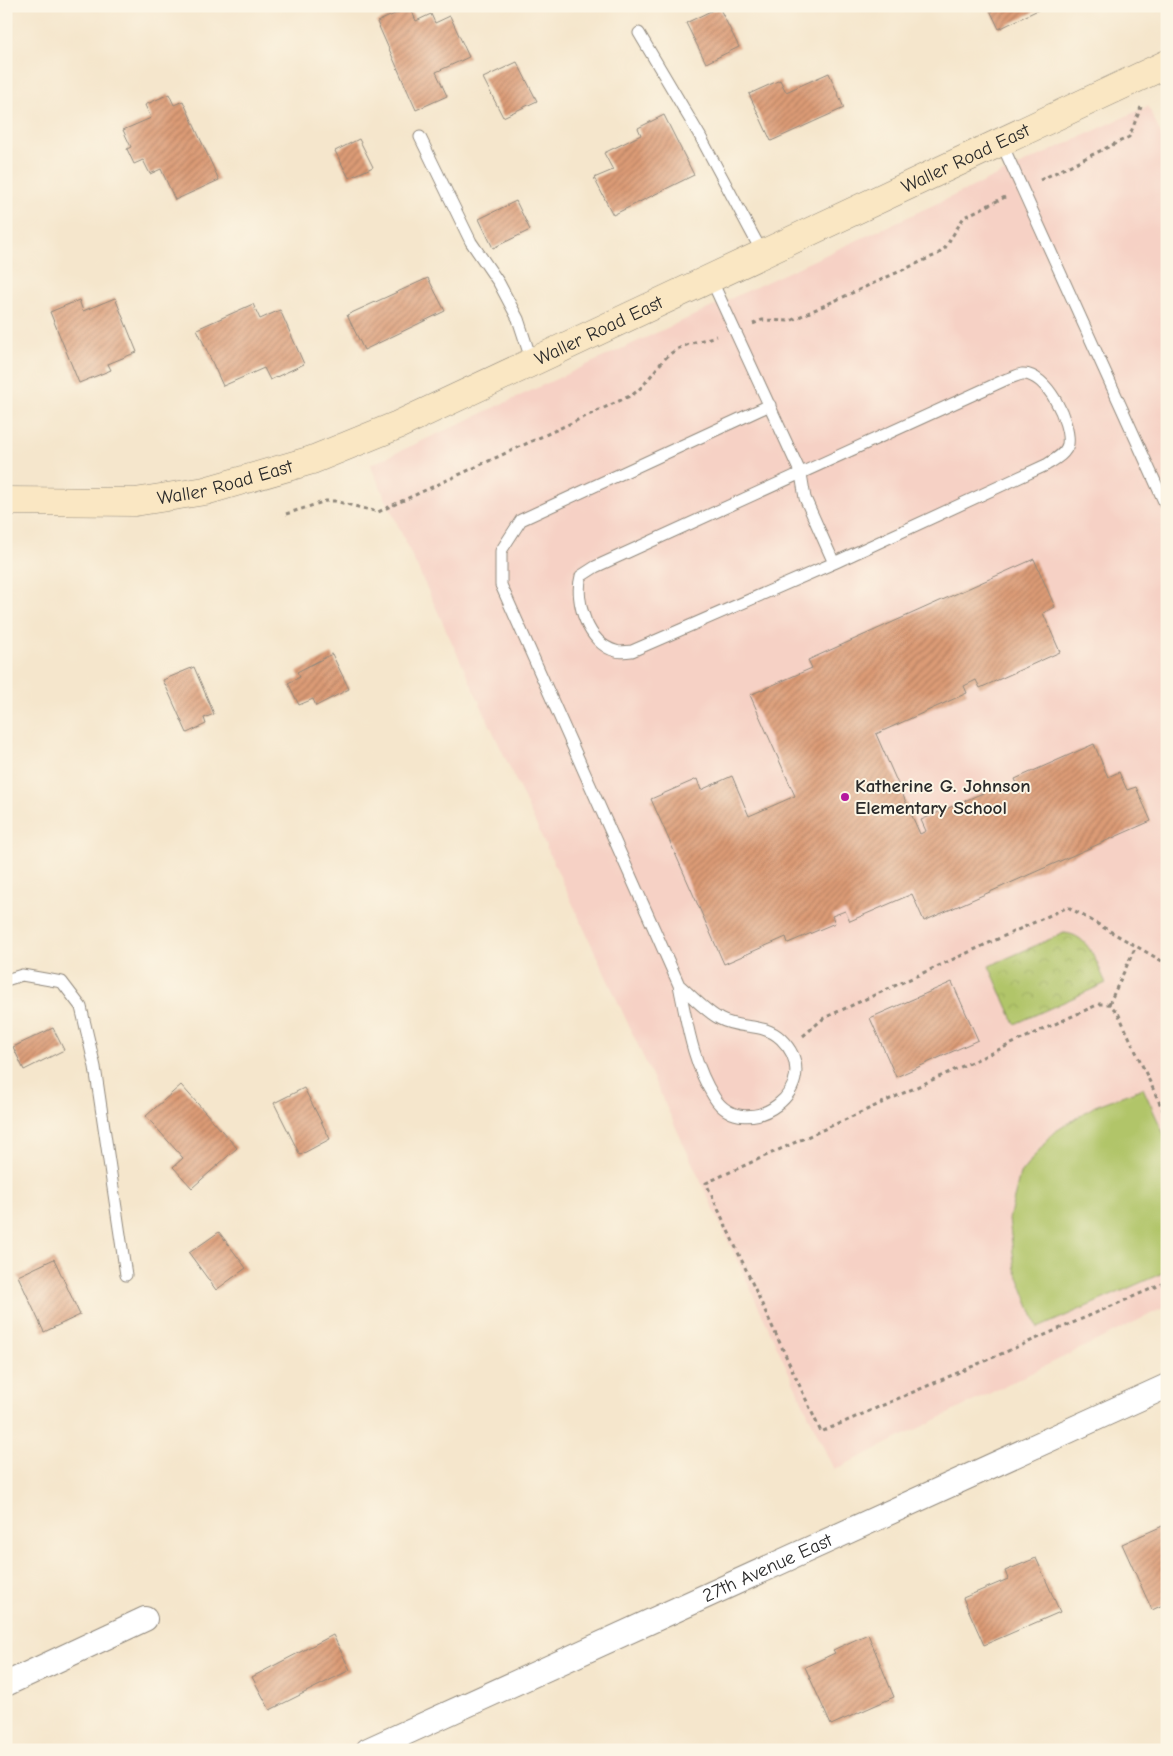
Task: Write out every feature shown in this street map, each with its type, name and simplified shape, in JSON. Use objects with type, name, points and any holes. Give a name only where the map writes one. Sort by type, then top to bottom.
[{"type":"street","name":"Waller Road East","points":[[6,501],[135,502],[205,491],[312,460],[398,425],[1167,64]]},
{"type":"street","name":"27th Avenue East","points":[[368,1750],[1167,1386]]},
{"type":"street","points":[[6,1684],[146,1619]]},
{"type":"lane","points":[[639,32],[700,136],[763,254]]},
{"type":"lane","points":[[420,137],[471,242],[500,283],[518,319],[532,362]]},
{"type":"lane","points":[[1001,142],[1167,508]]},
{"type":"lane","points":[[711,278],[801,474],[805,498],[834,563]]},
{"type":"lane","points":[[1023,374],[1046,386],[1057,401],[1067,426],[1068,445],[1061,455],[1046,465],[834,563],[632,651],[616,652],[603,645],[592,633],[579,603],[578,587],[581,576],[595,567],[1007,379],[1023,374]]},
{"type":"lane","points":[[679,985],[720,1019],[768,1030],[780,1038],[789,1048],[796,1071],[791,1091],[784,1101],[764,1113],[743,1115],[732,1112],[715,1098],[691,1046],[679,985],[500,584],[501,551],[521,520],[770,405]]},
{"type":"lane","points":[[6,980],[22,975],[62,982],[81,1007],[95,1067],[126,1275]]},
{"type":"path","points":[[789,1048],[824,1018],[1068,907],[1167,964]]},
{"type":"path","points":[[1109,1004],[1136,946]]},
{"type":"path","points":[[1167,1119],[1125,1024],[1109,1004],[1099,1004],[706,1183],[821,1432],[1167,1282]]},
{"type":"shaded area","name":"Katherine G. Johnson Elementary School","points":[[1148,106],[1167,148],[1167,1306],[834,1470],[370,465]]},
{"type":"green space","points":[[1064,933],[1073,935],[1086,944],[1106,983],[1015,1024],[989,966]]},
{"type":"green space","points":[[1143,1088],[1167,1141],[1167,1271],[1038,1328],[1015,1269],[1009,1219],[1020,1174],[1053,1133],[1095,1106]]},
{"type":"building","points":[[988,6],[1039,6],[1040,9],[999,29]]},
{"type":"building","points":[[410,7],[416,21],[431,14],[435,23],[450,16],[469,57],[436,72],[447,96],[416,110],[377,22]]},
{"type":"building","points":[[719,7],[739,47],[706,63],[686,23]]},
{"type":"building","points":[[517,62],[537,101],[503,117],[483,78]]},
{"type":"building","points":[[829,73],[844,108],[771,141],[749,94],[780,80],[786,92]]},
{"type":"building","points":[[169,94],[174,105],[183,101],[219,180],[175,200],[161,169],[150,174],[143,160],[134,164],[127,149],[131,147],[123,130],[151,118],[145,105]]},
{"type":"building","points":[[664,115],[694,175],[613,215],[594,178],[613,170],[604,153],[641,135],[638,128]]},
{"type":"building","points":[[359,139],[373,167],[349,178],[335,151]]},
{"type":"building","points":[[516,201],[530,230],[493,248],[479,219]]},
{"type":"building","points":[[428,278],[445,311],[364,350],[347,315]]},
{"type":"building","points":[[115,298],[137,352],[108,364],[111,370],[79,383],[50,312],[79,300],[83,311]]},
{"type":"building","points":[[253,304],[260,319],[280,310],[304,364],[270,380],[264,368],[223,386],[197,329]]},
{"type":"building","points":[[1034,559],[1055,607],[1043,613],[1060,652],[980,688],[976,680],[964,686],[967,693],[876,734],[920,834],[926,831],[921,820],[1001,785],[1004,792],[1018,786],[1015,779],[1094,744],[1108,777],[1119,772],[1127,790],[1136,787],[1151,821],[924,921],[912,894],[850,921],[845,911],[832,916],[835,923],[788,943],[786,937],[724,964],[651,799],[697,779],[701,790],[732,776],[749,816],[795,796],[750,695],[812,668],[808,660]]},
{"type":"building","points":[[332,654],[349,689],[316,706],[313,699],[299,705],[288,683],[300,677],[297,672]]},
{"type":"building","points":[[194,667],[214,714],[204,718],[206,724],[187,733],[163,680]]},
{"type":"building","points":[[952,982],[978,1040],[896,1077],[870,1018]]},
{"type":"building","points":[[53,1028],[64,1050],[24,1070],[13,1047]]},
{"type":"building","points":[[181,1085],[237,1148],[192,1188],[173,1167],[183,1158],[146,1116]]},
{"type":"building","points":[[304,1088],[330,1139],[300,1155],[274,1103]]},
{"type":"building","points":[[219,1232],[246,1268],[216,1290],[189,1253]]},
{"type":"building","points":[[54,1259],[80,1315],[44,1332],[18,1276]]},
{"type":"building","points":[[1167,1524],[1167,1603],[1152,1610],[1122,1544]]},
{"type":"building","points":[[1036,1558],[1060,1612],[984,1645],[963,1598],[1008,1579],[1005,1571]]},
{"type":"building","points":[[868,1634],[894,1697],[831,1725],[805,1667],[835,1653],[833,1650]]},
{"type":"building","points":[[333,1635],[350,1670],[270,1710],[252,1677]]},
{"type":"place","name":"Katherine G. Johnson Elementary School","points":[[845,797]]}]
